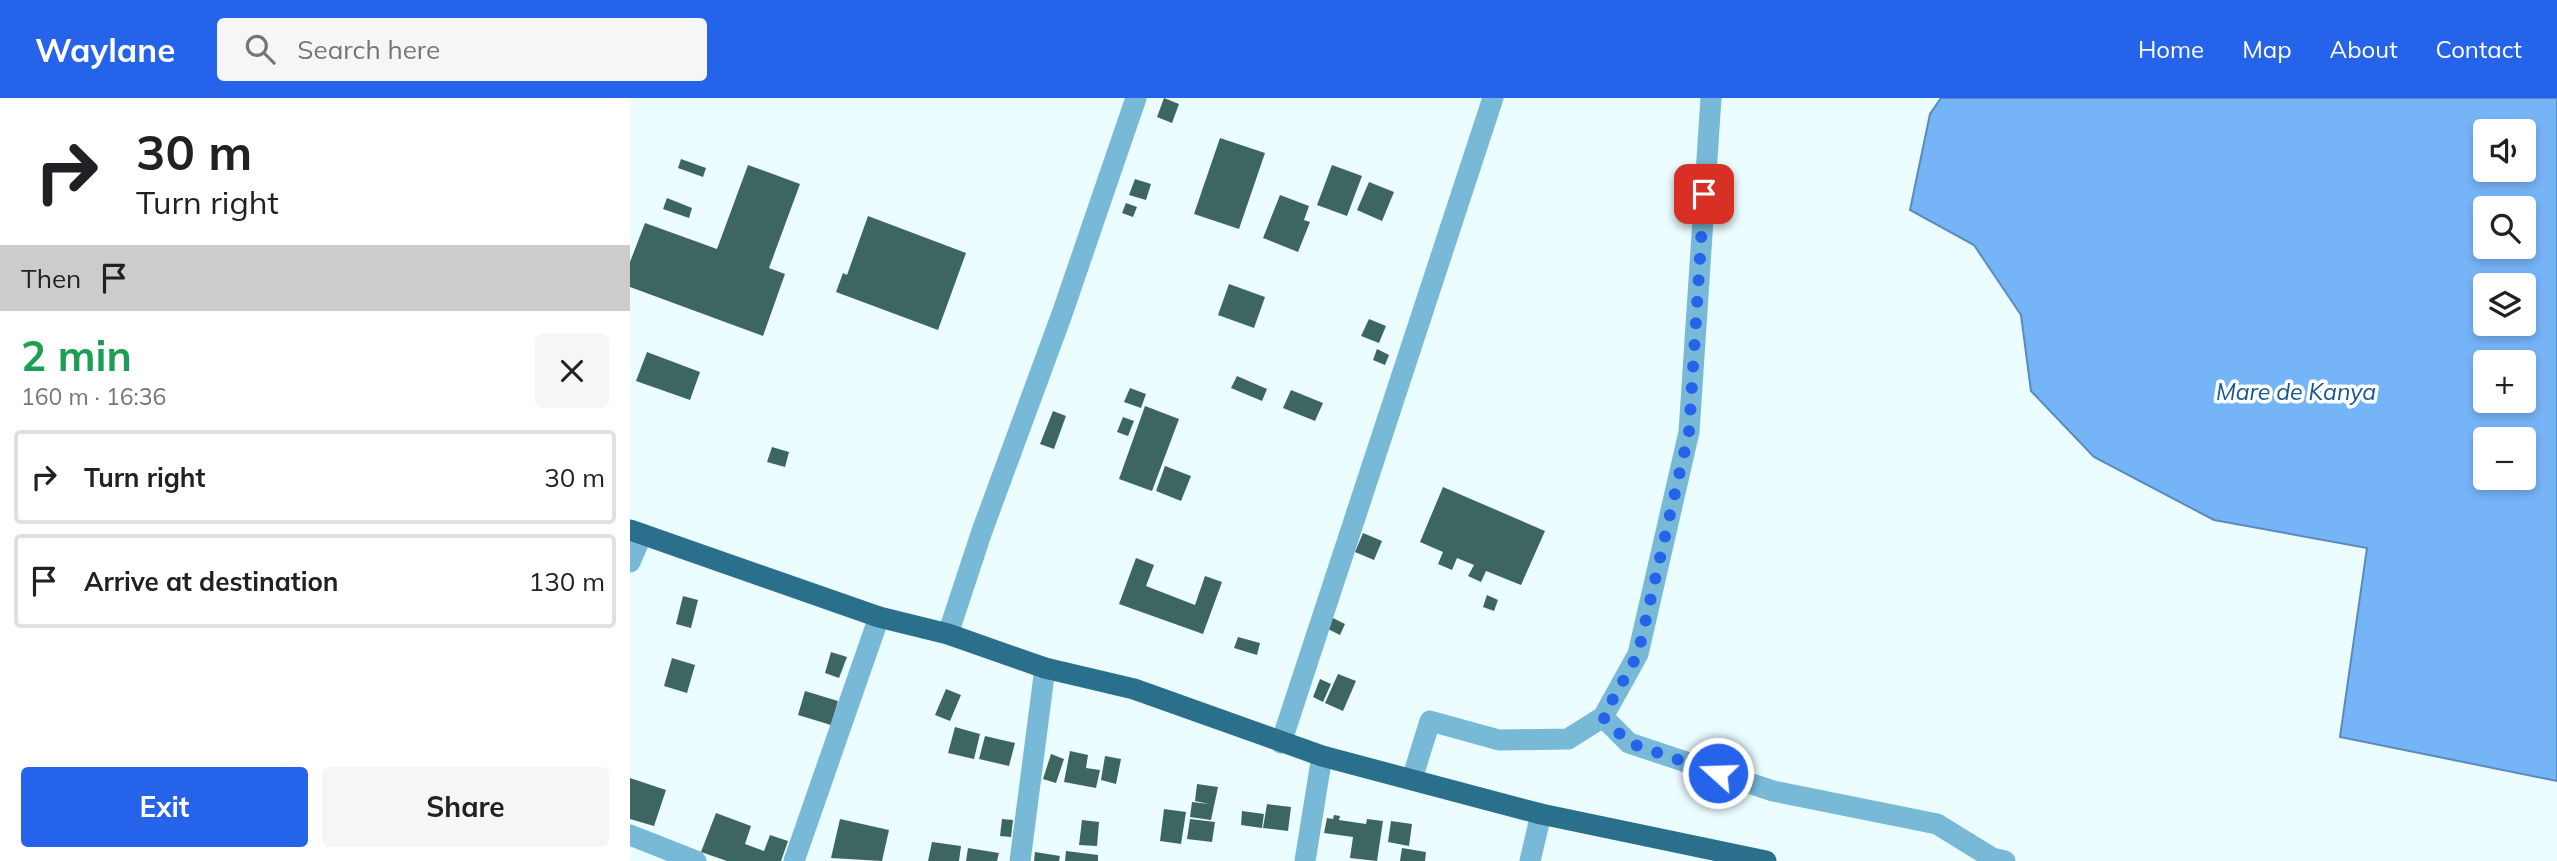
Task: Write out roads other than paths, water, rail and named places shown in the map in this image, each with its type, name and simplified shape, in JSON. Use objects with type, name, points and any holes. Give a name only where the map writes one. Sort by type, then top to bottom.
[{"type":"highway","points":[[636,532],[879,617],[948,634],[1045,668],[1134,689],[1322,756],[1541,814],[1766,861]]},
{"type":"street","points":[[948,634],[1136,98]]},
{"type":"street","points":[[1280,743],[1493,98]]},
{"type":"street","points":[[1412,779],[1430,721],[1499,740],[1568,739],[1603,717],[1638,654],[1689,432],[1711,98]]},
{"type":"street","points":[[630,562],[636,532]]},
{"type":"street","points":[[794,861],[879,617]]},
{"type":"street","points":[[1020,861],[1045,668]]},
{"type":"street","points":[[1603,717],[1629,743],[1773,791],[1937,824],[1992,858],[2005,861]]},
{"type":"street","points":[[1306,861],[1322,756]]},
{"type":"street","points":[[1530,861],[1541,814]]},
{"type":"street","points":[[630,835],[696,861]]},
{"type":"water","name":"Mare de Kanya","points":[[1941,98],[2557,98],[2557,781],[2340,737],[2367,548],[2214,520],[2094,457],[2031,391],[2021,315],[1974,245],[1910,210],[1930,114]]}]
